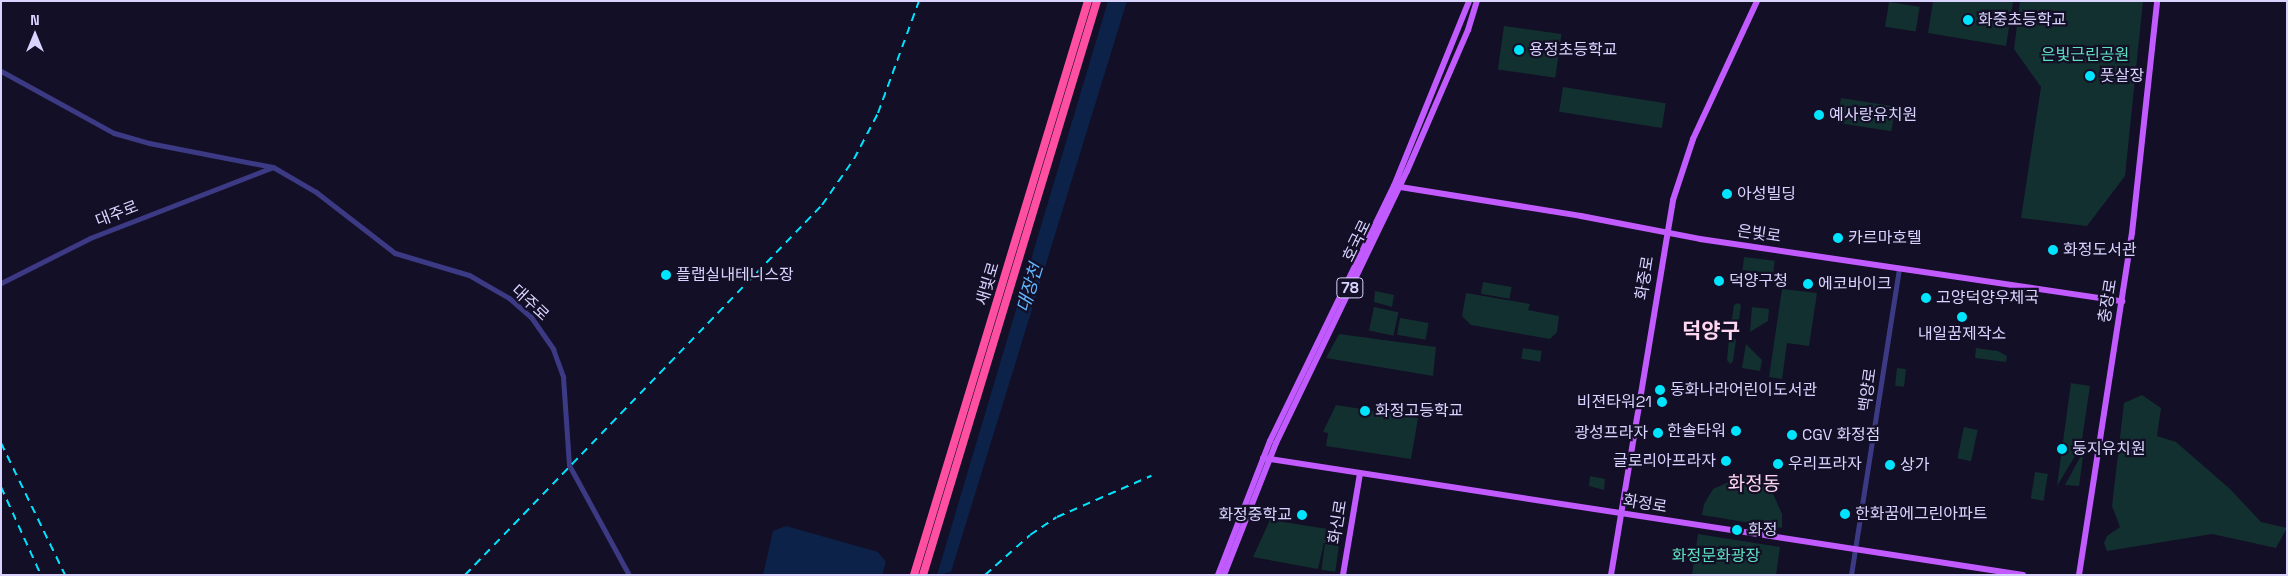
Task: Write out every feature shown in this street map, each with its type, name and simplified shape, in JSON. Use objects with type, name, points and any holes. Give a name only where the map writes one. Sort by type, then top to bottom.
[{"type":"highway","name":"새빛로","points":[[914,575],[1088,1]]},
{"type":"highway","name":"새빛로","points":[[924,575],[1097,1]]},
{"type":"main road","name":"호국로","points":[[1396,187],[1469,1]]},
{"type":"main road","name":"호국로","points":[[1218,575],[1266,459],[1396,187],[1468,30],[1477,1]]},
{"type":"main road","name":"화중로","points":[[1611,575],[1666,232],[1684,162],[1757,1]]},
{"type":"main road","name":"충장로","points":[[2079,575],[2122,301],[2157,1]]},
{"type":"main road","name":"은빛로","points":[[1396,187],[1666,232],[2122,301]]},
{"type":"main road","name":"호국로","points":[[1224,575],[1266,459]]},
{"type":"main road","name":"화정로","points":[[1266,459],[2023,575]]},
{"type":"main road","name":"화신로","points":[[1343,575],[1360,473]]},
{"type":"street","name":"대주로","points":[[1,71],[114,133],[149,143],[273,166],[316,192],[395,253],[470,275],[509,298],[531,317],[553,349],[563,377],[569,465],[629,575]]},
{"type":"street","name":"대주로","points":[[1,283],[90,238],[273,166]]},
{"type":"street","name":"백양로","points":[[1851,575],[1899,268]]},
{"type":"green space","name":"화중초등학교","points":[[1933,1],[2013,2],[2006,46],[1928,33]]},
{"type":"green space","name":"은빛근린공원","points":[[2020,1],[2143,1],[2125,176],[2087,226],[2021,218],[2041,87],[2014,49]]},
{"type":"green space","points":[[1889,2],[1920,7],[1916,32],[1885,27]]},
{"type":"green space","points":[[1504,26],[1561,34],[1555,78],[1498,70]]},
{"type":"green space","points":[[1563,87],[1666,103],[1662,128],[1559,112]]},
{"type":"green space","points":[[1841,98],[1895,107],[1891,131],[1837,123]]},
{"type":"green space","points":[[1744,257],[1775,261],[1773,274],[1742,270]]},
{"type":"green space","points":[[1483,282],[1512,287],[1509,299],[1481,294]]},
{"type":"green space","points":[[1782,289],[1817,293],[1809,346],[1787,343],[1782,379],[1769,377]]},
{"type":"green space","points":[[1375,291],[1394,295],[1392,307],[1374,302]]},
{"type":"green space","points":[[1466,293],[1530,304],[1528,310],[1559,316],[1557,332],[1550,339],[1471,325],[1462,316]]},
{"type":"green space","points":[[1738,303],[1741,305],[1738,327],[1734,329],[1731,326],[1734,305]]},
{"type":"green space","points":[[1374,307],[1398,312],[1393,336],[1369,330]]},
{"type":"green space","points":[[1752,307],[1769,309],[1768,321],[1750,332]]},
{"type":"green space","points":[[1400,318],[1429,323],[1426,340],[1397,335]]},
{"type":"green space","points":[[1339,334],[1436,347],[1433,376],[1326,358]]},
{"type":"green space","points":[[1733,337],[1736,340],[1733,361],[1730,364],[1727,360],[1729,339]]},
{"type":"green space","points":[[1746,344],[1762,360],[1760,371],[1742,368]]},
{"type":"green space","points":[[1523,348],[1542,351],[1540,362],[1521,359]]},
{"type":"green space","points":[[1976,348],[1998,351],[2007,356],[2006,362],[1975,358]]},
{"type":"green space","points":[[1897,368],[1906,369],[1904,387],[1895,386]]},
{"type":"green space","points":[[2071,383],[2090,386],[2081,446],[2057,486]]},
{"type":"green space","points":[[2142,395],[2161,408],[2157,436],[2176,442],[2230,489],[2261,522],[2287,528],[2276,548],[2212,534],[2107,551],[2104,543],[2107,536],[2120,527],[2112,506],[2124,403]]},
{"type":"green space","points":[[1336,405],[1418,418],[1411,459],[1326,446],[1328,433],[1323,432]]},
{"type":"green space","points":[[1964,427],[1978,430],[1971,461],[1957,458]]},
{"type":"green space","points":[[2084,450],[2079,486],[2065,485]]},
{"type":"green space","points":[[2035,472],[2048,474],[2044,501],[2031,499]]},
{"type":"green space","points":[[1590,476],[1605,479],[1604,490],[1589,486]]},
{"type":"green space","name":"화정문화광장","points":[[1740,477],[1759,480],[1771,489],[1782,514],[1782,528],[1702,515],[1704,504],[1713,489]]},
{"type":"green space","points":[[1270,520],[1328,529],[1327,543],[1324,543],[1318,569],[1253,557]]},
{"type":"green space","name":"화정문화광장","points":[[1698,534],[1780,547],[1776,575],[1692,575]]},
{"type":"green space","points":[[1325,544],[1339,546],[1335,572],[1321,570]]},
{"type":"water","name":"대장천","points":[[1108,1],[1127,1],[951,572],[937,575]]},
{"type":"water","points":[[786,526],[878,552],[886,562],[882,575],[763,575],[773,531]]},
{"type":"railway","points":[[465,575],[822,205],[854,159],[878,113],[919,1]]},
{"type":"railway","points":[[1,443],[65,575]]},
{"type":"railway","points":[[985,575],[1030,535],[1057,517],[1151,476]]},
{"type":"railway","points":[[1,487],[41,575]]},
{"type":"place","name":"화중초등학교","points":[[1968,20]]},
{"type":"place","name":"용정초등학교","points":[[1519,50]]},
{"type":"place","name":"풋살장","points":[[2090,76]]},
{"type":"place","name":"예사랑유치원","points":[[1819,115]]},
{"type":"place","name":"아성빌딩","points":[[1727,194]]},
{"type":"place","name":"카르마호텔","points":[[1838,238]]},
{"type":"place","name":"화정도서관","points":[[2053,250]]},
{"type":"place","name":"플랩실내테니스장","points":[[666,275]]},
{"type":"place","name":"덕양구청","points":[[1719,281]]},
{"type":"place","name":"에코바이크","points":[[1808,284]]},
{"type":"place","name":"고양덕양우체국","points":[[1926,298]]},
{"type":"place","name":"내일꿈제작소","points":[[1962,317]]},
{"type":"place","name":"동화나라어린이도서관","points":[[1660,390]]},
{"type":"place","name":"비젼타워21","points":[[1662,402]]},
{"type":"place","name":"화정고등학교","points":[[1365,411]]},
{"type":"place","name":"한솔타워","points":[[1736,431]]},
{"type":"place","name":"광성프라자","points":[[1658,433]]},
{"type":"place","name":"CGV 화정점","points":[[1792,435]]},
{"type":"place","name":"둥지유치원","points":[[2062,449]]},
{"type":"place","name":"글로리아프라자","points":[[1726,461]]},
{"type":"place","name":"우리프라자","points":[[1778,464]]},
{"type":"place","name":"상가","points":[[1890,465]]},
{"type":"place","name":"한화꿈에그린아파트","points":[[1845,514]]},
{"type":"place","name":"화정중학교","points":[[1302,515]]},
{"type":"place","name":"화정","points":[[1737,530]]},
{"type":"district","name":"덕양구","points":[[1711,331]]},
{"type":"district","name":"화정동","points":[[1754,484]]}]
